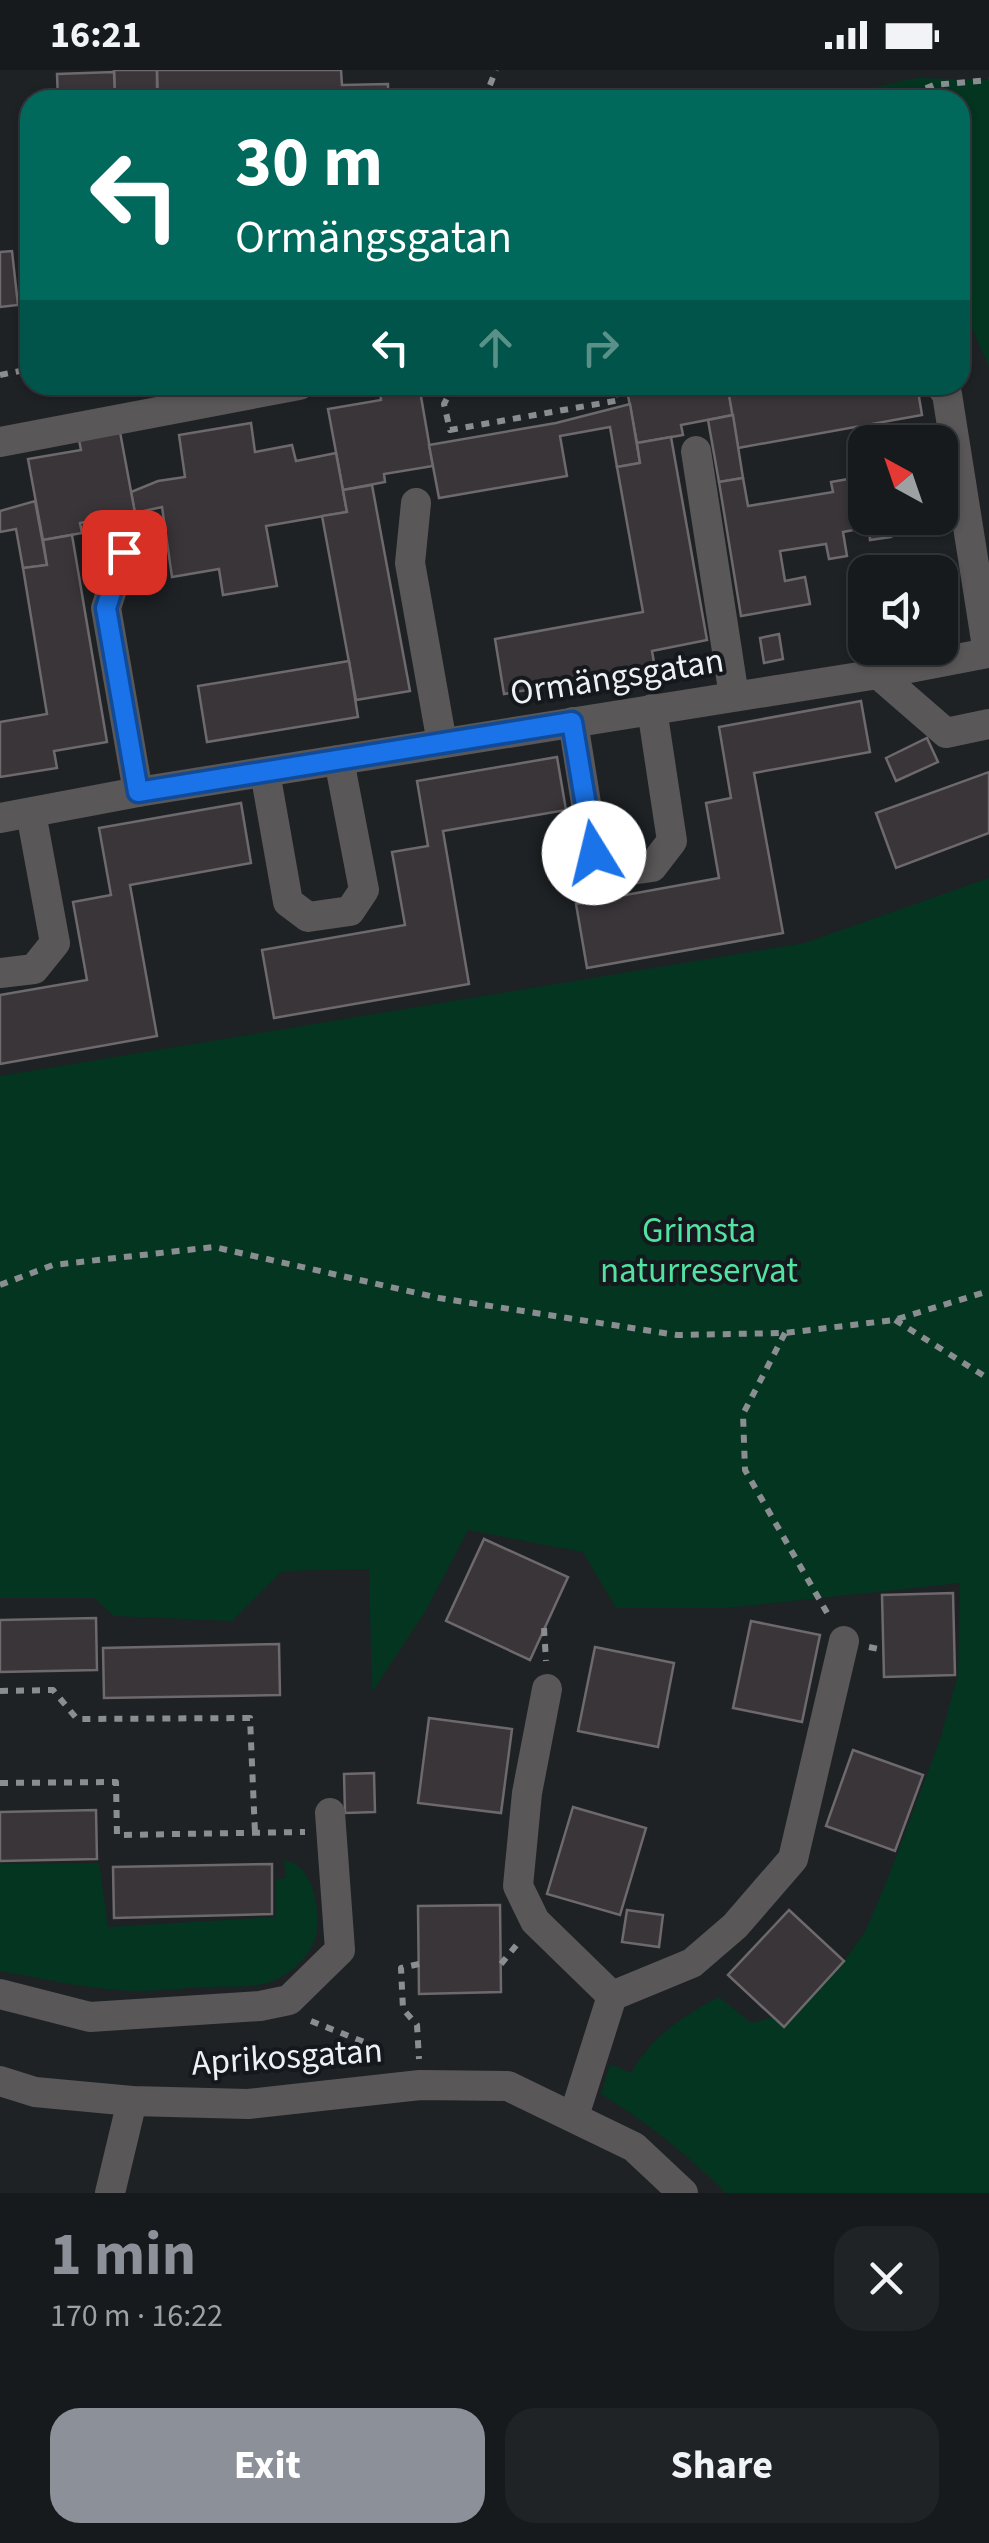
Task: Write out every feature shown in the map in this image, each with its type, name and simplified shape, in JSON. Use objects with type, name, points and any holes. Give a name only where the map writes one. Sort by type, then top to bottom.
[{"type":"street","points":[[0,442],[247,395]]},
{"type":"street","name":"Ormängsgatan","points":[[0,818],[138,792],[988,654],[945,395]]},
{"type":"street","points":[[696,451],[734,696]]},
{"type":"street","points":[[416,503],[410,563],[442,743]]},
{"type":"street","points":[[124,552],[106,608],[138,792]]},
{"type":"street","points":[[878,674],[946,733],[989,724]]},
{"type":"street","points":[[572,722],[594,853],[617,872],[652,867],[672,840],[652,709]]},
{"type":"street","points":[[265,772],[288,902],[308,917],[350,911],[364,890],[339,760]]},
{"type":"street","points":[[0,973],[34,969],[56,942],[31,812]]},
{"type":"street","points":[[612,1996],[692,1963],[735,1926],[793,1859],[844,1642]]},
{"type":"street","points":[[547,1689],[527,1794],[518,1886],[535,1921],[612,1996]]},
{"type":"street","points":[[0,1994],[90,2017],[260,2006],[289,2000],[340,1950],[330,1823]]},
{"type":"street","points":[[574,2116],[612,1996]]},
{"type":"street","name":"Aprikosgatan","points":[[0,2081],[35,2092],[132,2101],[248,2104],[408,2086],[508,2086],[634,2147],[683,2193]]},
{"type":"street","points":[[110,2193],[132,2101]]},
{"type":"path","points":[[920,90],[934,84],[989,80]]},
{"type":"path","points":[[449,395],[444,404],[450,430],[620,400],[619,395]]},
{"type":"path","points":[[0,1285],[54,1266],[214,1247],[438,1298],[677,1335],[785,1333],[894,1320],[989,1292]]},
{"type":"path","points":[[894,1320],[989,1379]]},
{"type":"path","points":[[785,1333],[743,1414],[745,1470],[844,1642]]},
{"type":"path","points":[[0,1691],[52,1690],[78,1719],[250,1718],[255,1833]]},
{"type":"path","points":[[0,1783],[116,1782],[116,1834],[255,1833],[330,1823]]},
{"type":"path","points":[[408,2086],[417,2025],[403,2009],[401,1968],[419,1964]]},
{"type":"path","points":[[289,2000],[295,2014],[369,2044],[408,2086]]},
{"type":"green space","points":[[917,78],[989,80],[989,367],[970,323],[970,90],[861,90]]},
{"type":"green space","name":"Grimsta naturreservat","points":[[989,878],[989,2193],[726,2193],[666,2140],[601,2094],[610,2064],[631,2073],[648,2048],[669,2029],[719,1997],[751,2023],[773,2017],[784,2026],[844,1961],[865,1932],[940,1740],[958,1675],[960,1583],[726,1608],[616,1608],[583,1552],[468,1530],[426,1610],[372,1692],[369,1569],[282,1571],[232,1621],[114,1616],[94,1598],[0,1598],[0,1076],[805,943]]},
{"type":"green space","points":[[284,1860],[294,1863],[308,1878],[315,1898],[317,1930],[306,1955],[276,1980],[252,1986],[137,1991],[0,1971],[0,1864],[99,1863],[108,1927],[276,1917],[276,1879],[286,1878]]},
{"type":"building","points":[[114,70],[157,70],[157,90],[115,90]]},
{"type":"building","points":[[157,70],[341,70],[342,85],[388,84],[388,90],[158,90]]},
{"type":"building","points":[[114,72],[115,90],[58,90],[57,74]]},
{"type":"building","points":[[12,251],[18,305],[0,307],[0,252]]},
{"type":"building","points":[[380,395],[421,395],[433,466],[384,474],[385,482],[343,490],[328,409],[381,400]]},
{"type":"building","points":[[628,395],[729,395],[733,415],[681,425],[683,435],[637,443]]},
{"type":"building","points":[[729,395],[919,395],[922,415],[848,425],[848,428],[738,448]]},
{"type":"building","points":[[630,404],[640,463],[617,467],[610,427],[560,436],[567,476],[439,498],[429,445],[556,423]]},
{"type":"building","points":[[733,415],[743,478],[719,482],[708,420]]},
{"type":"building","points":[[251,423],[255,452],[292,445],[296,461],[336,453],[347,512],[266,526],[277,586],[223,595],[219,569],[172,577],[162,507],[135,513],[131,492],[158,481],[185,477],[179,435]]},
{"type":"building","points":[[120,432],[135,513],[80,523],[82,533],[43,540],[28,459],[81,450],[79,440]]},
{"type":"building","points":[[671,437],[707,640],[652,651],[655,668],[504,694],[495,639],[643,612],[617,467],[640,463],[637,443]]},
{"type":"building","points":[[743,478],[748,506],[833,492],[831,482],[848,479],[848,531],[843,532],[847,556],[829,559],[826,544],[780,551],[785,581],[805,577],[810,604],[741,616],[719,482]]},
{"type":"building","points":[[372,485],[410,691],[356,700],[322,516],[347,512],[343,490]]},
{"type":"building","points":[[35,501],[47,565],[23,568],[16,529],[0,532],[0,511]]},
{"type":"building","points":[[72,535],[107,742],[54,751],[57,768],[0,777],[0,722],[47,714],[23,568],[47,565],[43,540]]},
{"type":"building","points":[[870,535],[891,537],[870,540]]},
{"type":"building","points":[[779,634],[783,659],[764,663],[760,638]]},
{"type":"building","points":[[349,661],[358,717],[207,742],[198,686]]},
{"type":"building","points":[[861,701],[870,752],[754,773],[783,933],[587,968],[576,904],[719,878],[706,803],[731,798],[719,727]]},
{"type":"building","points":[[927,738],[938,762],[896,781],[886,758]]},
{"type":"building","points":[[557,757],[566,810],[443,831],[469,984],[274,1018],[262,950],[405,925],[392,852],[428,846],[417,781]]},
{"type":"building","points":[[989,772],[989,833],[896,868],[876,813]]},
{"type":"building","points":[[241,803],[251,863],[130,885],[157,1036],[0,1064],[0,995],[87,980],[73,902],[111,895],[99,828]]},
{"type":"building","points":[[484,1539],[568,1577],[530,1660],[446,1621]]},
{"type":"building","points":[[953,1593],[955,1675],[884,1677],[882,1595]]},
{"type":"building","points":[[96,1618],[97,1670],[0,1672],[0,1620]]},
{"type":"building","points":[[751,1621],[820,1635],[802,1722],[733,1708]]},
{"type":"building","points":[[279,1644],[280,1695],[104,1698],[103,1648]]},
{"type":"building","points":[[595,1647],[674,1663],[658,1747],[578,1731]]},
{"type":"building","points":[[429,1718],[512,1729],[501,1813],[418,1803]]},
{"type":"building","points":[[853,1750],[923,1775],[895,1851],[826,1826]]},
{"type":"building","points":[[374,1773],[375,1812],[345,1813],[344,1774]]},
{"type":"building","points":[[573,1807],[646,1828],[620,1915],[547,1894]]},
{"type":"building","points":[[96,1810],[97,1859],[0,1861],[0,1812]]},
{"type":"building","points":[[272,1864],[272,1914],[114,1918],[113,1867]]},
{"type":"building","points":[[500,1905],[501,1992],[419,1994],[418,1906]]},
{"type":"building","points":[[627,1910],[663,1915],[659,1947],[622,1942]]},
{"type":"building","points":[[789,1910],[844,1961],[784,2027],[728,1975]]},
{"type":"route","points":[[124,552],[106,608],[138,792],[572,722],[594,853]]}]
